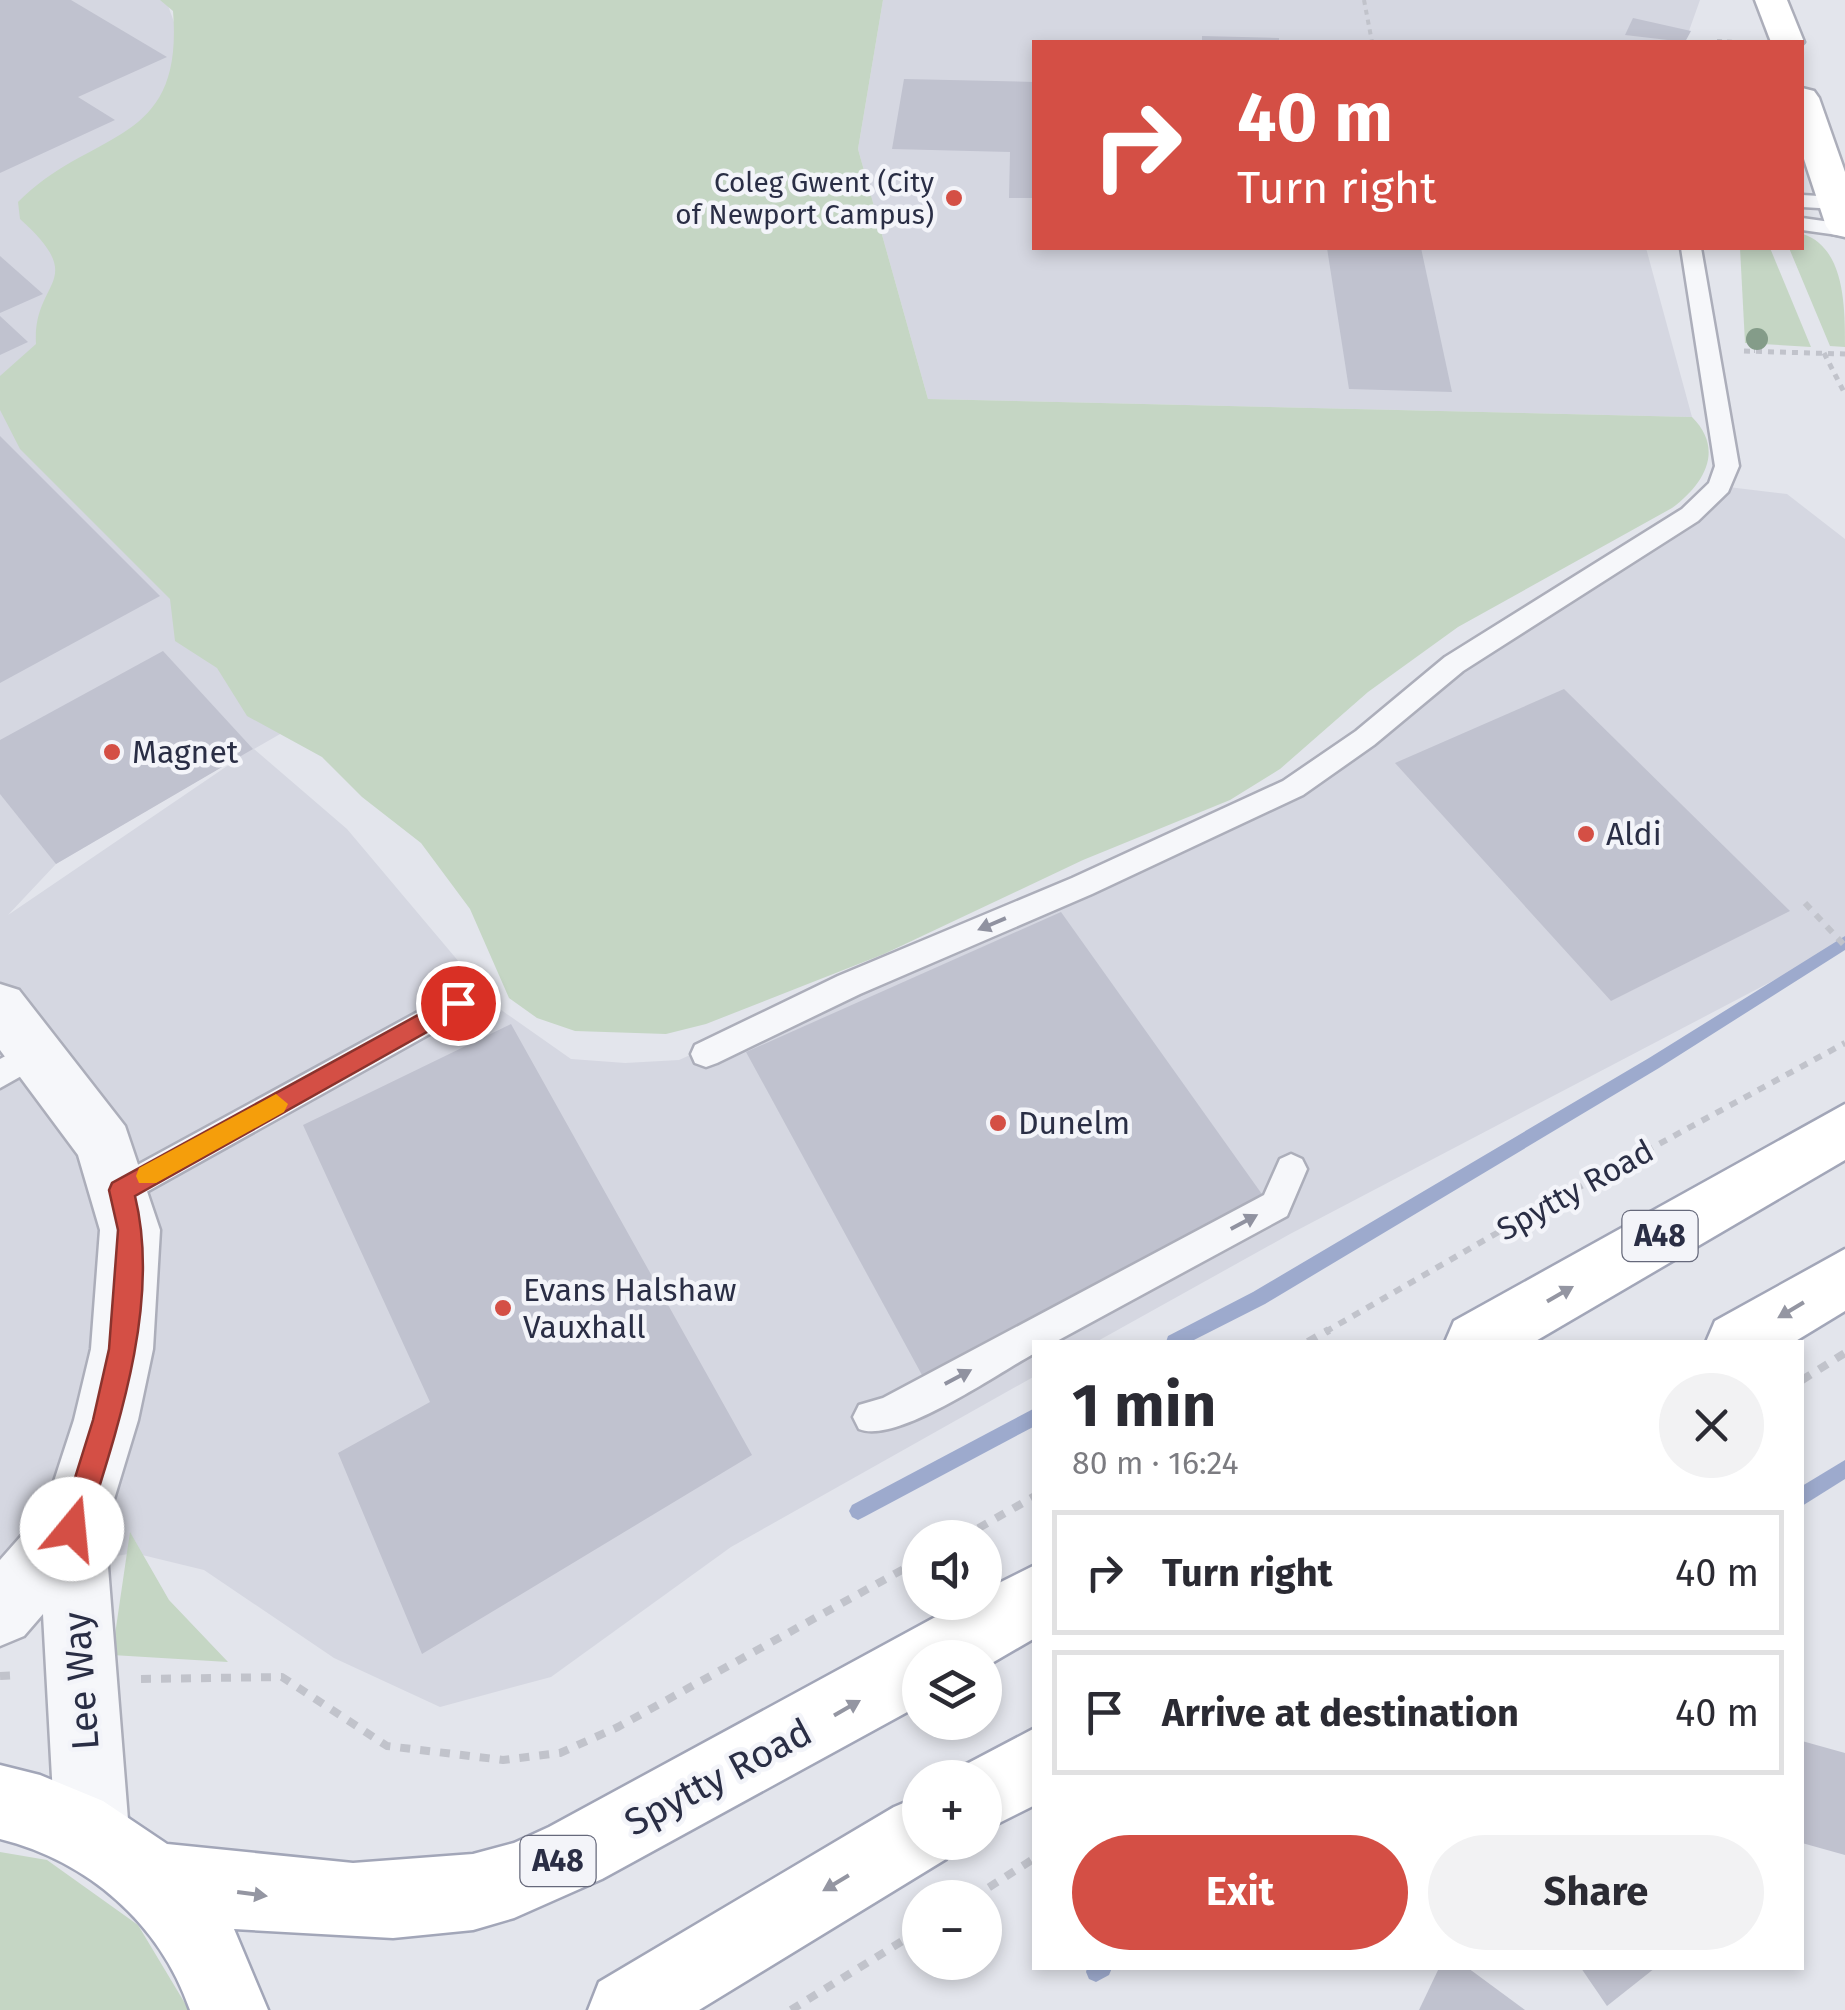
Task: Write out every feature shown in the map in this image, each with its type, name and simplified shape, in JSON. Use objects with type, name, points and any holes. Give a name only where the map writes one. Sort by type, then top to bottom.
[{"type":"main road","points":[[1771,0],[1786,40]]},
{"type":"main road","points":[[1804,106],[1832,215]]},
{"type":"main road","name":"A48","points":[[1479,1340],[1845,1130]]},
{"type":"main road","points":[[1740,1340],[1845,1278]]},
{"type":"main road","points":[[965,1640],[1032,1601]]},
{"type":"main road","name":"Spytty Road","points":[[156,1880],[313,1901],[387,1904],[478,1892],[559,1860],[819,1725],[902,1677]]},
{"type":"main road","points":[[1002,1784],[1032,1766]]},
{"type":"main road","name":"A48","points":[[0,1802],[92,1832],[156,1880],[220,1975],[230,2010]]},
{"type":"main road","points":[[627,2010],[902,1844]]},
{"type":"street","name":"Lee Way","points":[[12,1044],[104,1144],[130,1230],[122,1349],[106,1420],[72,1529],[92,1832]]},
{"type":"street","name":"Lee Way","points":[[0,1612],[72,1529]]},
{"type":"lane","points":[[1804,223],[1832,215]]},
{"type":"lane","points":[[706,1054],[848,985],[1082,886],[1293,788],[1365,738],[1454,664],[1707,500],[1720,486],[1727,466],[1727,445],[1691,250]]},
{"type":"lane","points":[[121,1190],[458,1003]]},
{"type":"lane","points":[[871,1417],[887,1416],[1276,1205],[1291,1170]]},
{"type":"path","points":[[1364,0],[1372,40]]},
{"type":"path","points":[[1741,351],[1845,354]]},
{"type":"path","points":[[1824,353],[1845,394]]},
{"type":"path","points":[[1806,903],[1845,946]]},
{"type":"path","name":"Spytty Road","points":[[1311,1340],[1530,1214],[1845,1043]]},
{"type":"path","points":[[1804,1379],[1845,1353]]},
{"type":"path","points":[[993,1520],[1032,1498]]},
{"type":"path","points":[[134,1679],[282,1676],[387,1746],[503,1760],[560,1752],[634,1718],[902,1570]]},
{"type":"path","points":[[1000,1880],[1032,1860]]},
{"type":"path","points":[[791,2010],[902,1941]]},
{"type":"shaded area","points":[[0,0],[166,0],[195,80],[329,706],[254,749],[347,829],[497,1007],[571,1059],[625,1063],[679,1060],[1293,788],[1720,486],[1787,494],[1845,539],[1845,943],[1290,1234],[1100,1340],[1032,1340],[1032,1378],[731,1547],[551,1677],[440,1707],[334,1658],[204,1570],[134,1553],[0,1576]],"holes":[[[236,760],[8,915],[56,864]]]},
{"type":"shaded area","name":"Coleg Gwent (City of Newport Campus)","points":[[883,0],[1700,0],[1686,40],[1032,40],[1032,250],[1647,250],[1692,417],[928,399],[858,149]]},
{"type":"green space","points":[[160,0],[883,0],[858,149],[928,399],[1692,417],[1707,442],[1706,466],[1693,488],[1672,508],[1458,627],[1368,692],[1280,769],[1230,800],[1083,860],[884,954],[706,1024],[666,1034],[575,1031],[537,1018],[509,998],[470,909],[421,843],[362,797],[322,757],[247,716],[217,668],[175,641],[170,599],[20,449],[0,410],[0,376],[36,344],[37,323],[55,270],[52,256],[20,219],[18,202],[47,178],[128,130],[149,112],[164,88],[173,55],[173,11]]},
{"type":"green space","points":[[1804,234],[1827,252],[1840,281],[1845,347],[1830,346],[1790,250],[1804,250]]},
{"type":"green space","points":[[1740,250],[1771,250],[1811,347],[1745,343]]},
{"type":"green space","points":[[130,1532],[169,1600],[228,1662],[112,1655]]},
{"type":"green space","points":[[0,1852],[47,1860],[138,1925],[189,2010],[0,2010]]},
{"type":"building","points":[[0,0],[71,0],[167,57],[78,97],[115,120],[0,173]]},
{"type":"building","points":[[1633,18],[1691,31],[1686,40],[1625,35]]},
{"type":"building","points":[[1202,36],[1279,38],[1279,40],[1202,40]]},
{"type":"building","points":[[904,79],[1032,82],[1032,198],[1009,198],[1010,152],[892,149]]},
{"type":"building","points":[[1327,250],[1421,250],[1452,392],[1349,389]]},
{"type":"building","points":[[0,256],[43,294],[0,313]]},
{"type":"building","points":[[0,316],[28,342],[0,355]]},
{"type":"building","points":[[0,436],[160,596],[0,683]]},
{"type":"building","points":[[163,651],[253,749],[56,864],[0,794],[0,740]]},
{"type":"building","points":[[1564,689],[1790,911],[1611,1001],[1395,763]]},
{"type":"building","points":[[1061,912],[1264,1197],[922,1375],[746,1052]]},
{"type":"building","points":[[511,1024],[752,1455],[422,1654],[338,1453],[430,1402],[303,1125]]},
{"type":"building","points":[[1804,1742],[1845,1753],[1845,1855],[1804,1844]]},
{"type":"building","points":[[1438,1970],[1471,1970],[1525,2010],[1419,2010]]},
{"type":"building","points":[[1582,1970],[1652,1970],[1607,2006]]},
{"type":"waterway","points":[[1178,1340],[1259,1298],[1654,1063],[1845,942]]},
{"type":"waterway","points":[[858,1511],[1032,1419]]},
{"type":"waterway","points":[[1804,1496],[1845,1469]]},
{"type":"slow traffic","points":[[148,1176],[276,1104]]},
{"type":"place","name":"Coleg Gwent (City of Newport Campus)","points":[[954,198]]},
{"type":"place","name":"Magnet","points":[[112,752]]},
{"type":"place","name":"Aldi","points":[[1586,834]]},
{"type":"place","name":"Dunelm","points":[[998,1123]]},
{"type":"place","name":"Evans Halshaw Vauxhall","points":[[503,1308]]},
{"type":"route","points":[[72,1529],[106,1420],[122,1349],[130,1230],[121,1190],[458,1003]]}]
